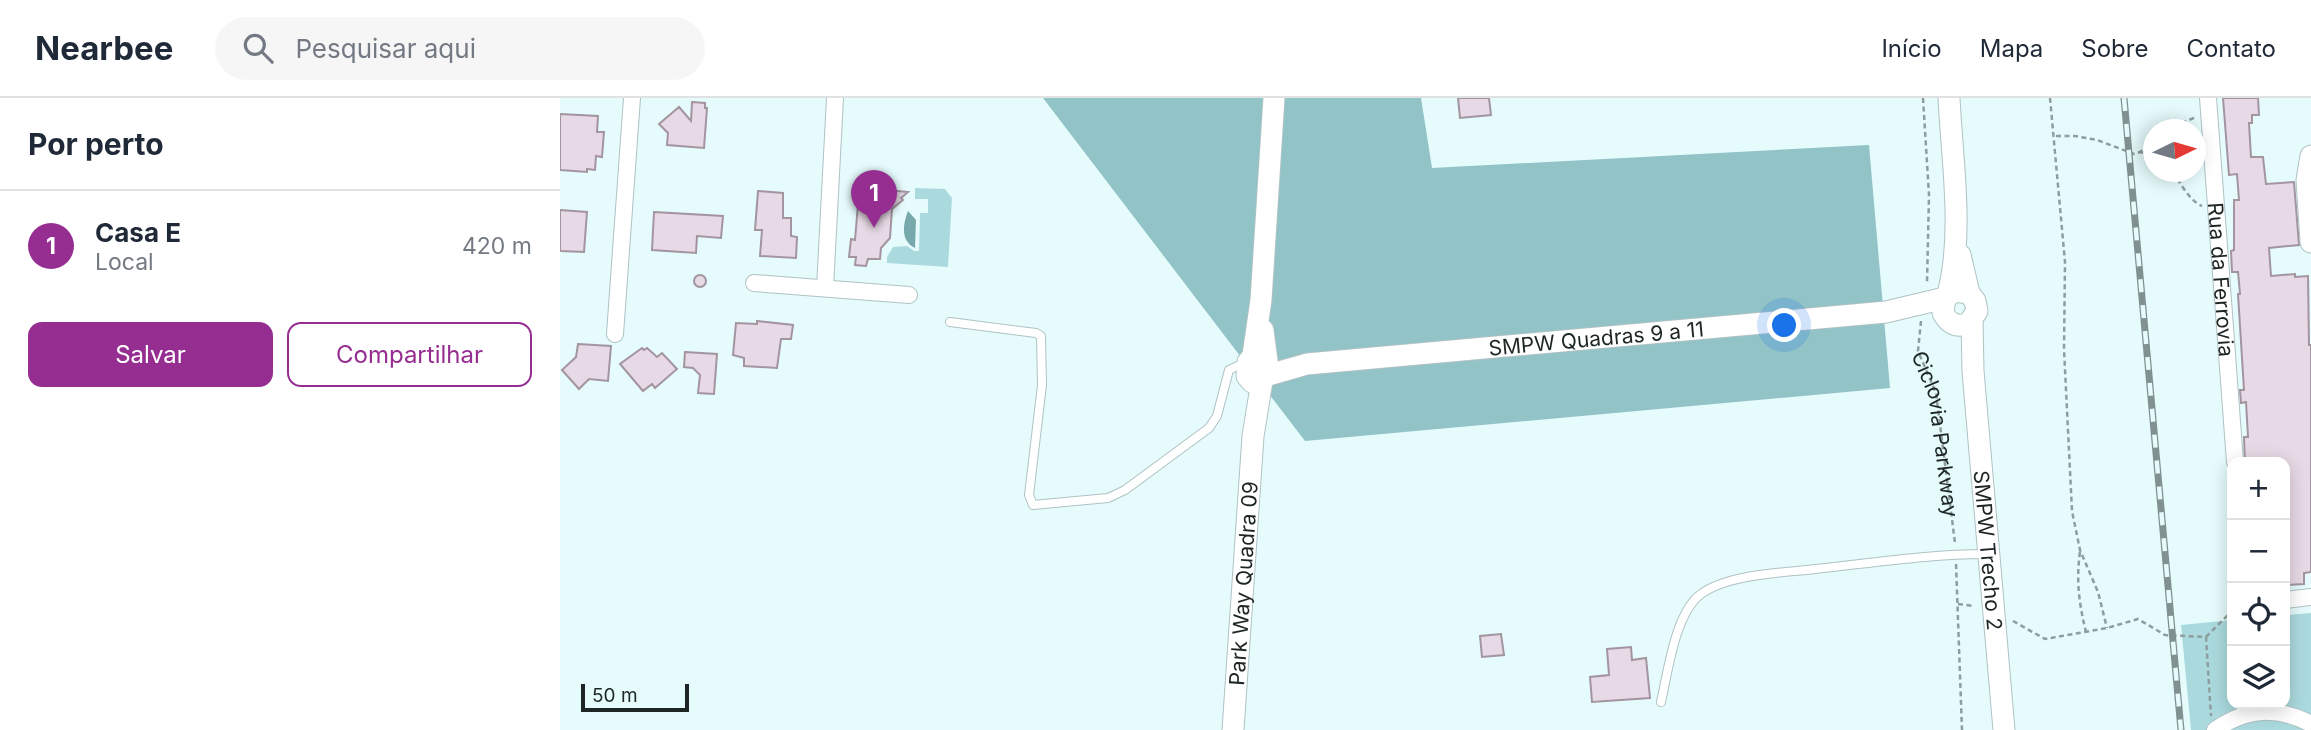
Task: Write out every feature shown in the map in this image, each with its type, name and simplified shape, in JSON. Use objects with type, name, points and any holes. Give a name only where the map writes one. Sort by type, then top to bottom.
[{"type":"street","points":[[615,334],[632,98]]},
{"type":"street","points":[[825,288],[835,98]]},
{"type":"street","name":"Park Way Quadra 09","points":[[1233,730],[1254,436],[1273,98]]},
{"type":"street","points":[[1949,98],[1957,243],[1954,295],[1942,306],[1942,313],[1958,322],[1977,311],[1975,301],[1954,295]]},
{"type":"street","name":"Rua da Ferrovia","points":[[2209,106],[2235,457]]},
{"type":"street","points":[[2311,156],[2307,180],[2311,242]]},
{"type":"street","points":[[754,283],[909,295]]},
{"type":"street","name":"SMPW Quadras 9 a 11","points":[[1923,311],[1954,295]]},
{"type":"street","name":"SMPW Quadras 9 a 11","points":[[1258,367],[1886,312],[1923,311],[1958,322]]},
{"type":"street","name":"Ciclovia Parkway","points":[[1958,322],[1973,372]]},
{"type":"street","name":"SMPW Trecho 2","points":[[1973,372],[2004,730]]},
{"type":"street","points":[[2290,599],[2311,597]]},
{"type":"street","points":[[2213,723],[2254,713],[2295,715],[2311,724]]},
{"type":"lane","points":[[950,322],[1036,333],[1041,336],[1042,386],[1029,495],[1033,505],[1096,501],[1125,490],[1209,428],[1217,416],[1229,370],[1236,365],[1258,367]]},
{"type":"lane","points":[[1661,702],[1678,630],[1688,608],[1702,593],[1738,579],[1893,560],[1990,554]]},
{"type":"path","name":"Ciclovia Parkway","points":[[1923,98],[1929,195],[1927,288],[1917,351],[1936,393],[1955,528],[1962,730]]},
{"type":"path","points":[[2050,98],[2065,262],[2064,349],[2072,511],[2080,550],[2098,593],[2107,628]]},
{"type":"path","points":[[2188,119],[2209,106]]},
{"type":"path","points":[[2054,136],[2097,140],[2129,153],[2143,153]]},
{"type":"path","points":[[2181,182],[2197,204],[2217,212]]},
{"type":"path","points":[[2080,550],[2077,575],[2079,605],[2086,632]]},
{"type":"path","points":[[1995,610],[2045,639],[2107,628],[2138,619],[2165,635],[2206,637],[2227,616]]},
{"type":"path","points":[[2206,637],[2213,723]]},
{"type":"shaded area","points":[[1043,98],[1421,98],[1432,168],[1869,145],[1890,388],[1305,441]]},
{"type":"shaded area","points":[[915,188],[945,189],[952,198],[948,267],[887,263],[887,257],[893,247],[907,246],[919,251],[920,213],[928,213],[928,199],[915,199]]},
{"type":"shaded area","points":[[908,211],[916,220],[915,248],[905,237],[904,227]]},
{"type":"shaded area","points":[[2311,613],[2311,730],[2191,730],[2181,625],[2227,620],[2227,709],[2290,709],[2290,615]]},
{"type":"building","points":[[1458,98],[1489,98],[1491,115],[1460,118]]},
{"type":"building","points":[[2223,98],[2258,98],[2259,115],[2252,115],[2252,123],[2249,123],[2251,157],[2263,157],[2266,184],[2294,182],[2299,245],[2269,248],[2271,276],[2308,276],[2311,345],[2311,572],[2304,573],[2304,584],[2290,585],[2290,457],[2245,457],[2244,437],[2248,437],[2246,402],[2241,403],[2240,390],[2244,390],[2240,294],[2238,272],[2232,272],[2231,251],[2234,250],[2234,200],[2239,200],[2237,174],[2229,175]]},
{"type":"building","points":[[692,102],[705,103],[707,108],[704,148],[667,145],[668,133],[659,124],[679,107],[691,121]]},
{"type":"building","points":[[560,114],[598,116],[597,132],[604,132],[602,157],[596,156],[595,170],[560,170]]},
{"type":"building","points":[[876,189],[908,192],[892,209],[890,238],[881,248],[880,259],[868,259],[866,266],[855,265],[856,257],[849,257],[851,239],[855,240],[859,192],[876,193]]},
{"type":"building","points":[[758,191],[783,193],[783,218],[791,218],[791,236],[797,237],[796,258],[760,256],[762,230],[755,230]]},
{"type":"building","points":[[560,210],[587,212],[584,252],[560,251]]},
{"type":"building","points":[[654,212],[723,216],[721,238],[697,236],[696,253],[652,250]]},
{"type":"building","points":[[700,275],[706,281],[700,287],[694,281]]},
{"type":"building","points":[[757,321],[793,325],[791,339],[781,339],[777,368],[744,366],[744,358],[733,355],[736,323],[757,324]]},
{"type":"building","points":[[578,344],[611,346],[608,381],[589,379],[579,389],[562,370],[576,357]]},
{"type":"building","points":[[642,348],[647,348],[657,357],[662,353],[677,369],[655,388],[652,384],[643,391],[620,364]]},
{"type":"building","points":[[685,352],[717,354],[714,394],[698,393],[700,375],[693,368],[684,367]]},
{"type":"building","points":[[1501,634],[1504,655],[1482,657],[1480,636]]},
{"type":"building","points":[[1631,647],[1632,660],[1646,658],[1650,698],[1592,702],[1590,677],[1609,675],[1607,649]]},
{"type":"railway","points":[[2124,98],[2181,730]]},
{"type":"place","name":"Casa E","points":[[874,228]]}]
